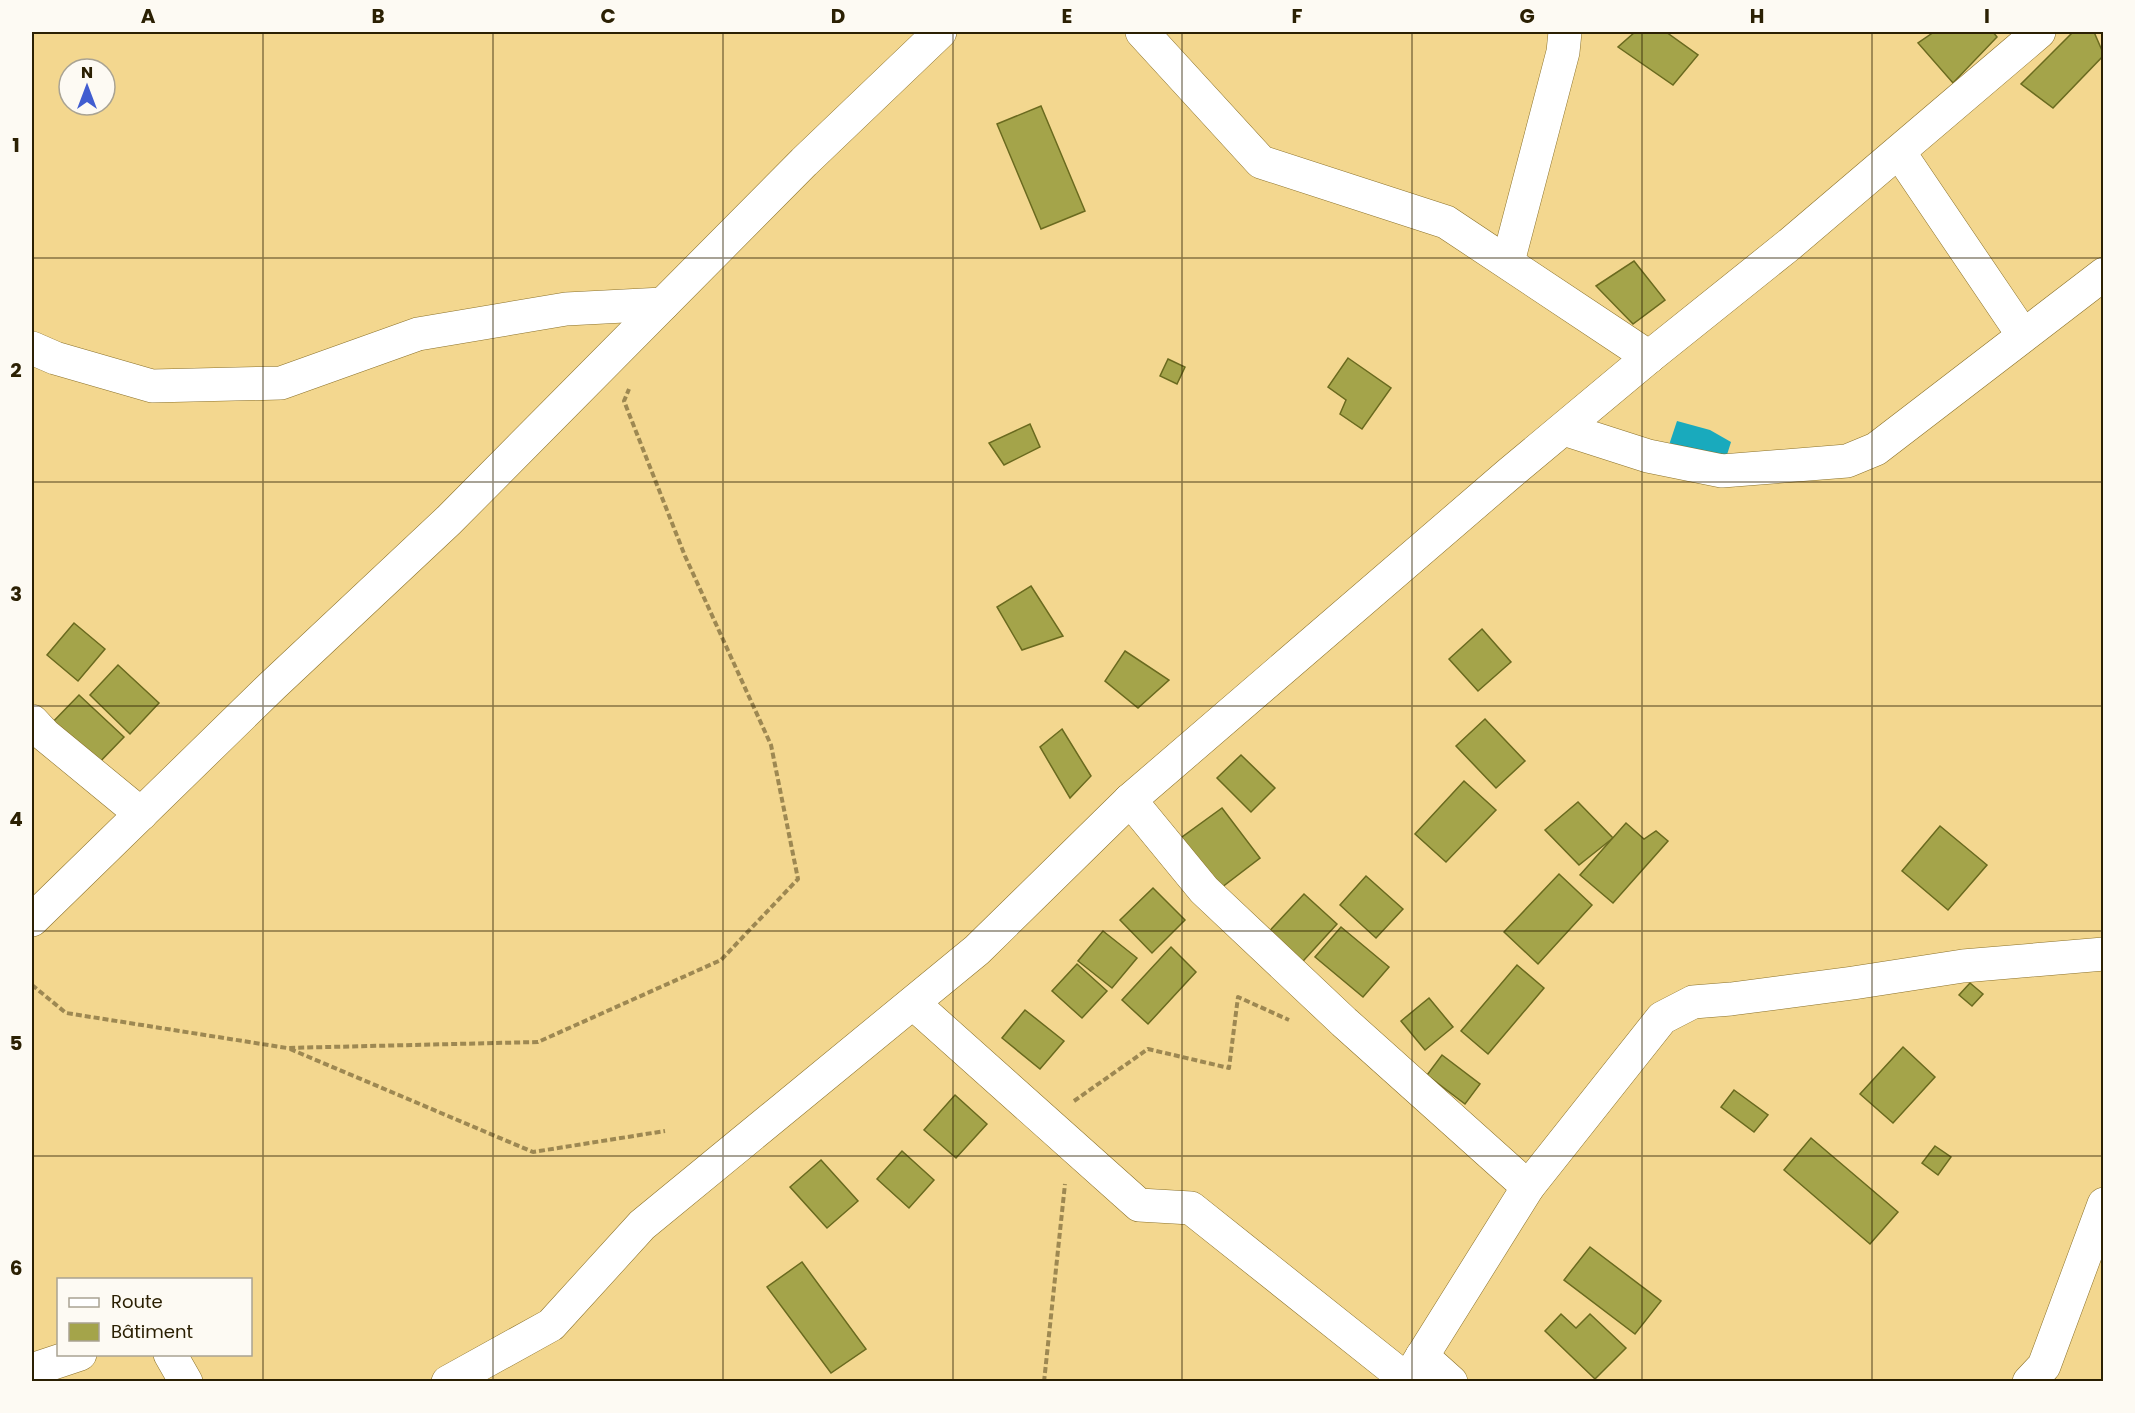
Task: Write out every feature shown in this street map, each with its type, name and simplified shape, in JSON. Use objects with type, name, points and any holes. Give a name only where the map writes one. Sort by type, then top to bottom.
[{"type":"street","points":[[32,920],[272,686],[449,520],[796,170],[940,32]]},
{"type":"street","points":[[1142,32],[1261,162],[1446,222],[1649,357]]},
{"type":"street","points":[[1508,262],[1563,52],[1565,32]]},
{"type":"street","points":[[448,1382],[551,1325],[642,1226],[977,950],[1130,800],[1649,357],[1790,244],[2039,32]]},
{"type":"street","points":[[1899,152],[2023,335]]},
{"type":"street","points":[[1564,429],[1648,456],[1722,471],[1847,461],[1876,449],[2103,274]]},
{"type":"street","points":[[32,348],[55,358],[152,386],[281,383],[418,334],[566,309],[663,304]]},
{"type":"street","points":[[32,721],[45,735],[141,814]]},
{"type":"street","points":[[1130,800],[1204,890],[1344,1022],[1528,1187]]},
{"type":"street","points":[[1412,1372],[1528,1187],[1662,1018],[1693,1002],[1853,983],[1963,966],[2103,954]]},
{"type":"street","points":[[913,1003],[1139,1205],[1191,1208],[1412,1372],[1451,1382]]},
{"type":"street","points":[[2029,1382],[2044,1366],[2103,1204]]},
{"type":"street","points":[[32,1370],[74,1356]]},
{"type":"street","points":[[171,1356],[186,1382]]},
{"type":"path","points":[[32,985],[66,1013],[287,1048],[538,1042],[721,960],[798,879],[771,744],[685,556],[628,412],[624,400],[633,379]]},
{"type":"path","points":[[1044,1382],[1069,1143],[1071,1102],[1148,1049],[1229,1068],[1238,997],[1292,1022]]},
{"type":"path","points":[[287,1048],[533,1152],[665,1131]]},
{"type":"water","points":[[1677,421],[1710,430],[1731,442],[1722,471],[1664,460]]},
{"type":"building","points":[[1635,32],[1666,32],[1698,55],[1673,85],[1618,47]]},
{"type":"building","points":[[1934,32],[1993,32],[1997,37],[1953,83],[1918,43]]},
{"type":"building","points":[[2073,32],[2094,32],[2104,55],[2053,108],[2021,84]]},
{"type":"building","points":[[1041,106],[1085,211],[1041,229],[997,124]]},
{"type":"building","points":[[1634,261],[1665,300],[1633,324],[1596,286]]},
{"type":"building","points":[[1348,358],[1391,388],[1362,429],[1340,414],[1346,400],[1328,387]]},
{"type":"building","points":[[1168,359],[1185,367],[1177,384],[1160,376]]},
{"type":"building","points":[[1030,424],[1040,447],[1004,465],[989,443]]},
{"type":"building","points":[[1031,586],[1063,636],[1022,650],[997,607]]},
{"type":"building","points":[[74,623],[105,649],[78,681],[47,655]]},
{"type":"building","points":[[1482,629],[1511,662],[1478,691],[1449,659]]},
{"type":"building","points":[[1125,651],[1169,680],[1138,708],[1105,681]]},
{"type":"building","points":[[118,665],[159,703],[130,734],[90,695]]},
{"type":"building","points":[[79,695],[124,737],[91,771],[47,728]]},
{"type":"building","points":[[1485,719],[1525,761],[1496,788],[1456,746]]},
{"type":"building","points":[[1062,729],[1091,776],[1070,798],[1040,747]]},
{"type":"building","points":[[1241,755],[1275,788],[1251,812],[1217,778]]},
{"type":"building","points":[[1464,781],[1496,810],[1446,862],[1415,834]]},
{"type":"building","points":[[1578,802],[1613,838],[1579,865],[1545,830]]},
{"type":"building","points":[[1222,808],[1260,858],[1217,891],[1178,840]]},
{"type":"building","points":[[1626,823],[1644,839],[1656,831],[1668,841],[1613,903],[1580,875]]},
{"type":"building","points":[[1940,826],[1987,865],[1948,910],[1902,871]]},
{"type":"building","points":[[1559,874],[1592,905],[1538,964],[1504,932]]},
{"type":"building","points":[[1366,876],[1403,909],[1376,938],[1340,905]]},
{"type":"building","points":[[1153,888],[1185,920],[1152,953],[1120,920]]},
{"type":"building","points":[[1304,894],[1337,924],[1294,971],[1261,940]]},
{"type":"building","points":[[1341,927],[1389,967],[1363,997],[1315,957]]},
{"type":"building","points":[[1103,931],[1137,958],[1112,988],[1078,961]]},
{"type":"building","points":[[1171,947],[1196,972],[1148,1024],[1122,1000]]},
{"type":"building","points":[[1077,964],[1107,991],[1082,1018],[1052,991]]},
{"type":"building","points":[[1517,965],[1544,988],[1488,1054],[1461,1031]]},
{"type":"building","points":[[1970,983],[1983,994],[1972,1006],[1959,995]]},
{"type":"building","points":[[1429,998],[1453,1027],[1425,1050],[1401,1021]]},
{"type":"building","points":[[1025,1010],[1064,1041],[1040,1069],[1002,1038]]},
{"type":"building","points":[[1903,1047],[1935,1077],[1893,1123],[1860,1094]]},
{"type":"building","points":[[1442,1055],[1480,1084],[1465,1104],[1427,1075]]},
{"type":"building","points":[[1734,1090],[1768,1115],[1754,1132],[1721,1107]]},
{"type":"building","points":[[955,1095],[987,1124],[956,1158],[924,1130]]},
{"type":"building","points":[[1811,1138],[1898,1212],[1870,1244],[1784,1170]]},
{"type":"building","points":[[1935,1146],[1951,1157],[1938,1175],[1922,1163]]},
{"type":"building","points":[[902,1151],[934,1180],[909,1208],[877,1179]]},
{"type":"building","points":[[821,1160],[858,1201],[827,1228],[790,1187]]},
{"type":"building","points":[[1590,1247],[1661,1301],[1635,1334],[1564,1280]]},
{"type":"building","points":[[802,1262],[866,1349],[831,1373],[767,1287]]},
{"type":"building","points":[[1561,1314],[1576,1328],[1590,1314],[1626,1348],[1595,1379],[1545,1331]]}]
